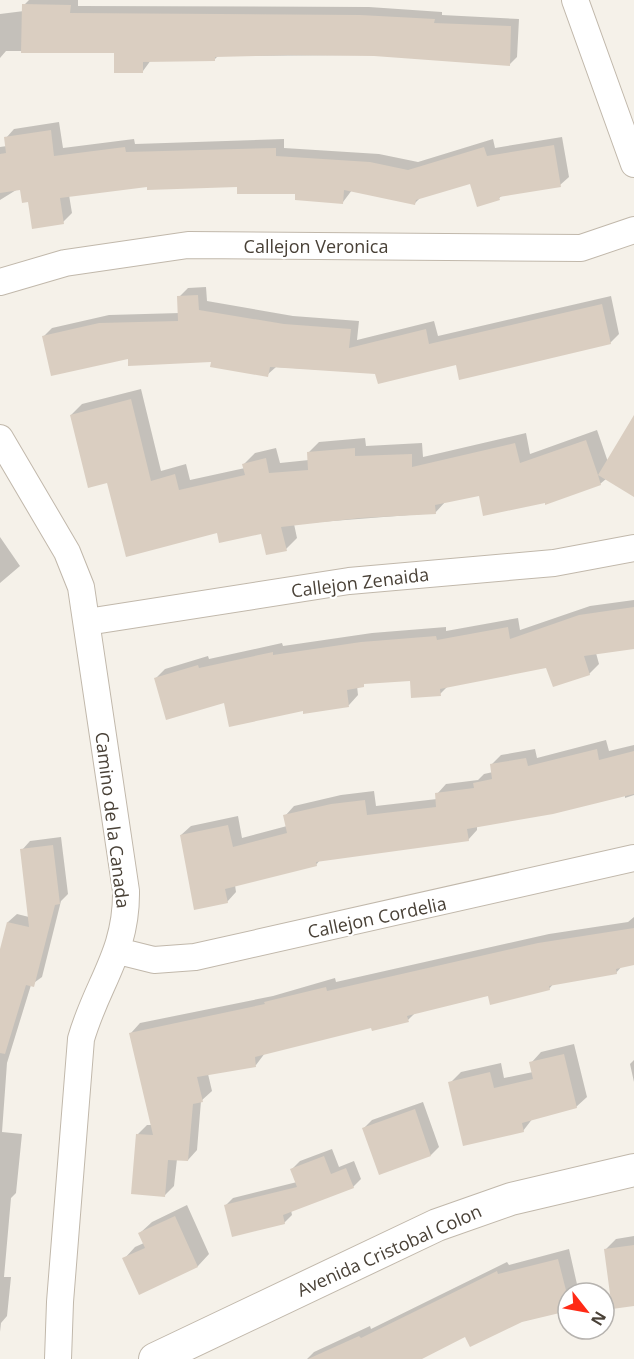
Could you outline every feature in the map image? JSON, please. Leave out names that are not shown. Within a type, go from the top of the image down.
[{"type":"street","points":[[575,0],[634,164]]},
{"type":"street","name":"Callejon Veronica","points":[[0,282],[64,263],[188,245],[581,248],[634,230]]},
{"type":"street","name":"Camino de la Canada","points":[[0,438],[68,552],[81,587],[126,891],[126,910],[118,951],[88,1016],[81,1039],[60,1302],[58,1359]]},
{"type":"street","name":"Callejon Zenaida","points":[[87,622],[349,581],[534,565],[634,548]]},
{"type":"street","name":"Callejon Cordelia","points":[[118,951],[154,960],[195,957],[634,858]]},
{"type":"street","name":"Avenida Cristobal Colon","points":[[155,1359],[437,1225],[511,1199],[634,1170]]},
{"type":"building","points":[[22,4],[71,5],[70,13],[360,15],[435,19],[434,23],[511,26],[510,66],[374,56],[288,55],[215,57],[215,61],[143,62],[143,73],[114,73],[114,53],[21,53]]},
{"type":"building","points":[[51,130],[54,156],[125,147],[126,152],[276,148],[276,156],[370,162],[408,170],[484,147],[487,156],[554,145],[561,187],[499,197],[500,200],[477,207],[470,184],[416,200],[415,205],[344,190],[343,204],[295,200],[295,194],[237,194],[237,187],[147,190],[147,187],[60,198],[64,224],[32,229],[28,202],[22,203],[20,190],[0,193],[0,154],[6,153],[4,137]]},
{"type":"building","points":[[198,295],[199,310],[284,324],[351,329],[349,348],[426,329],[429,344],[602,304],[611,344],[459,380],[456,365],[378,384],[375,374],[270,367],[268,377],[210,367],[211,362],[128,366],[128,359],[51,376],[42,336],[99,323],[178,321],[177,296]]},
{"type":"building","points":[[131,399],[151,481],[175,474],[179,490],[245,475],[242,464],[266,458],[269,473],[308,470],[307,452],[355,448],[355,456],[412,454],[412,467],[515,443],[520,463],[586,440],[601,485],[545,505],[545,503],[483,516],[479,496],[435,505],[436,514],[360,518],[281,527],[287,551],[266,555],[261,534],[219,543],[217,533],[126,557],[107,483],[88,488],[70,415]]},
{"type":"building","points":[[634,415],[634,497],[598,475]]},
{"type":"building","points":[[634,607],[634,649],[584,656],[590,675],[553,687],[546,668],[440,689],[441,696],[411,698],[410,681],[364,684],[364,687],[347,690],[349,707],[303,714],[303,711],[229,727],[224,703],[166,720],[154,678],[198,665],[199,668],[273,652],[273,655],[361,642],[436,636],[437,640],[508,627],[510,639],[579,615]]},
{"type":"building","points":[[597,749],[599,760],[634,751],[634,794],[553,814],[467,829],[469,841],[316,862],[317,866],[225,889],[228,903],[194,910],[180,835],[228,825],[233,847],[287,833],[283,815],[331,804],[365,800],[367,815],[436,807],[435,793],[474,788],[473,783],[492,779],[490,764],[526,758],[528,766]]},
{"type":"building","points":[[53,845],[60,904],[55,905],[34,987],[26,985],[5,1054],[0,1053],[0,949],[7,922],[29,927],[20,849]]},
{"type":"building","points":[[634,928],[634,965],[616,969],[617,974],[549,986],[550,990],[490,1005],[488,996],[407,1016],[409,1022],[372,1031],[371,1028],[255,1057],[256,1067],[197,1077],[203,1102],[193,1104],[188,1161],[168,1160],[165,1197],[131,1194],[136,1134],[153,1135],[129,1033],[265,1004],[264,1002],[326,987],[327,991],[538,943]]},
{"type":"building","points":[[564,1054],[577,1108],[522,1123],[524,1132],[463,1146],[448,1082],[490,1072],[494,1088],[533,1079],[529,1062]]},
{"type":"building","points":[[415,1109],[431,1156],[379,1175],[362,1128]]},
{"type":"building","points":[[324,1156],[331,1174],[346,1168],[354,1188],[283,1215],[285,1224],[232,1237],[224,1205],[297,1187],[290,1169]]},
{"type":"building","points":[[175,1216],[198,1267],[139,1295],[122,1258],[145,1248],[138,1233]]},
{"type":"building","points":[[634,1245],[634,1306],[616,1308],[616,1281],[608,1281],[604,1249]]},
{"type":"building","points":[[558,1259],[564,1281],[556,1281],[556,1314],[522,1322],[470,1347],[465,1337],[422,1359],[308,1359],[359,1336],[361,1338],[497,1271],[498,1274]]}]
